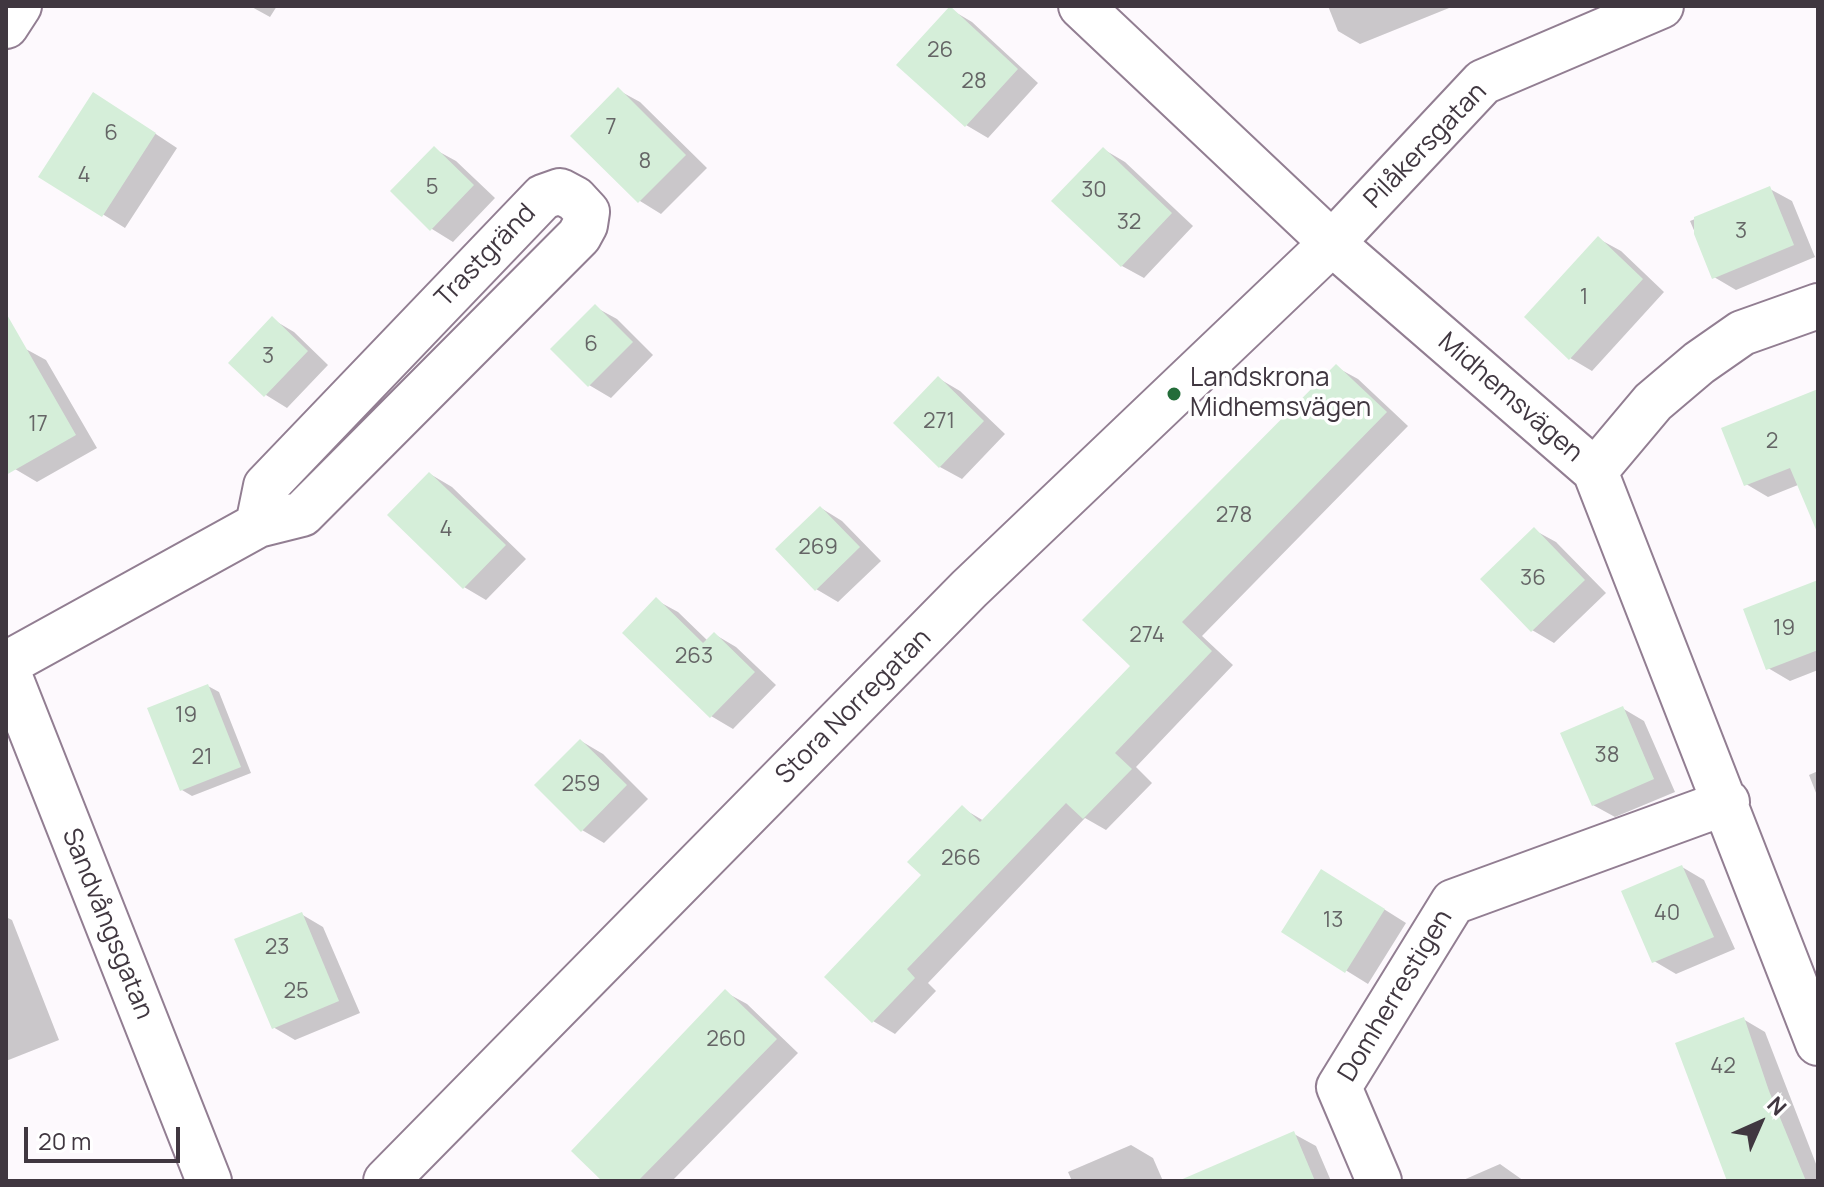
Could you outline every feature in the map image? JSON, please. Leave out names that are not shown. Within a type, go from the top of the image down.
[{"type":"street","points":[[6,26],[19,6]]},
{"type":"street","name":"Pilåkersgatan","points":[[1332,243],[1483,82],[1661,6]]},
{"type":"street","name":"Midhemsvägen","points":[[1102,13],[1332,243],[1595,471],[1727,802],[1818,1043]]},
{"type":"street","name":"Trastgränd","points":[[560,191],[575,199],[587,212],[579,236],[302,514],[258,525],[266,486],[543,197],[560,191]]},
{"type":"street","name":"Stora Norregatan","points":[[386,1181],[969,589],[1332,243]]},
{"type":"street","points":[[1595,471],[1653,402],[1699,363],[1742,333],[1818,306]]},
{"type":"street","points":[[6,665],[258,525]]},
{"type":"street","name":"Sandvångsgatan","points":[[6,665],[209,1181]]},
{"type":"street","name":"Domherrestigen","points":[[1379,1181],[1339,1087],[1453,902],[1727,802]]},
{"type":"building","points":[[950,6],[1018,69],[965,127],[896,65]]},
{"type":"building","points":[[618,87],[686,155],[638,203],[570,136]]},
{"type":"building","points":[[93,92],[156,133],[102,217],[38,177]]},
{"type":"building","points":[[434,146],[474,185],[430,231],[390,191]]},
{"type":"building","points":[[1103,147],[1172,213],[1121,267],[1051,201]]},
{"type":"building","points":[[1770,186],[1794,245],[1712,279],[1694,234],[1694,217]]},
{"type":"building","points":[[1598,236],[1643,279],[1569,360],[1524,317]]},
{"type":"building","points":[[595,304],[633,342],[588,387],[550,349]]},
{"type":"building","points":[[6,313],[76,435],[6,475]]},
{"type":"building","points":[[272,316],[308,351],[264,397],[228,363]]},
{"type":"building","points":[[1336,364],[1387,412],[1182,622],[1212,651],[1115,753],[1132,769],[1083,819],[1066,803],[907,969],[915,978],[872,1023],[824,977],[921,875],[907,862],[962,805],[980,822],[1130,666],[1082,620]]},
{"type":"building","points":[[938,376],[984,421],[939,468],[893,423]]},
{"type":"building","points":[[1818,389],[1817,532],[1790,468],[1744,486],[1721,428]]},
{"type":"building","points":[[429,472],[506,545],[463,589],[387,515]]},
{"type":"building","points":[[820,506],[860,547],[815,591],[775,549]]},
{"type":"building","points":[[1534,527],[1585,580],[1531,632],[1480,579]]},
{"type":"building","points":[[1818,580],[1818,650],[1766,670],[1743,609]]},
{"type":"building","points":[[656,597],[703,643],[714,632],[755,672],[710,718],[622,633]]},
{"type":"building","points":[[208,684],[241,767],[180,791],[147,708]]},
{"type":"building","points":[[1623,706],[1654,779],[1592,806],[1560,733]]},
{"type":"building","points":[[580,739],[627,785],[581,832],[534,785]]},
{"type":"building","points":[[1682,865],[1714,937],[1652,963],[1621,891]]},
{"type":"building","points":[[1321,869],[1385,909],[1345,973],[1281,932]]},
{"type":"building","points":[[302,912],[339,1001],[272,1029],[234,939]]},
{"type":"building","points":[[725,989],[777,1039],[638,1181],[602,1181],[571,1151]]},
{"type":"building","points":[[1744,1017],[1769,1091],[1806,1181],[1727,1181],[1675,1043]]},
{"type":"building","points":[[1294,1131],[1315,1181],[1178,1181]]},
{"type":"place","name":"Landskrona Midhemsvägen","points":[[1174,394]]}]
